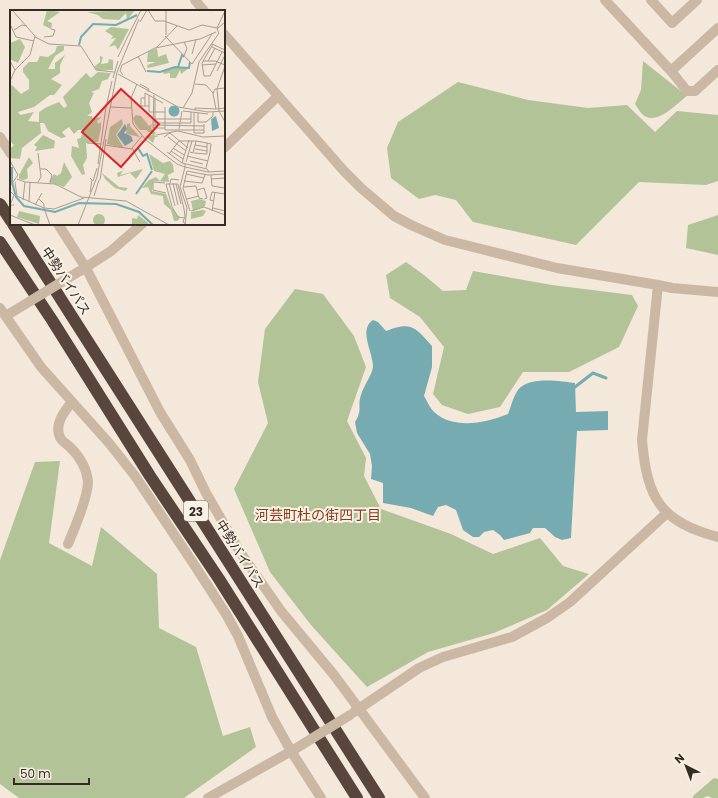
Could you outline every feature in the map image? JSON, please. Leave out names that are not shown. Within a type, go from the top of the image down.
[{"type":"highway","points":[[0,204],[10,219]]},
{"type":"highway","name":"中勢バイパス","points":[[14,225],[379,798]]},
{"type":"highway","name":"23","points":[[0,242],[52,320],[150,476],[219,579],[357,798]]},
{"type":"street","points":[[195,0],[203,10]]},
{"type":"street","points":[[605,0],[671,71],[687,91],[695,91],[718,70]]},
{"type":"street","points":[[651,0],[672,23],[697,0]]},
{"type":"street","points":[[671,71],[718,28]]},
{"type":"street","points":[[225,35],[361,188],[394,216],[411,225],[444,240],[557,268],[672,288],[718,292]]},
{"type":"street","points":[[225,147],[278,96]]},
{"type":"street","points":[[0,137],[10,152]]},
{"type":"street","points":[[59,225],[154,400],[190,460],[206,493],[240,552],[281,611],[334,674],[425,798]]},
{"type":"street","points":[[7,316],[111,251],[141,225]]},
{"type":"street","points":[[658,285],[642,440],[643,457],[648,479],[656,501],[667,513],[681,523],[702,533],[718,537]]},
{"type":"street","points":[[0,308],[7,316],[40,367],[71,403],[109,443],[135,476],[226,614],[238,636],[272,717],[321,798]]},
{"type":"street","points":[[68,544],[84,502],[88,483],[83,464],[71,448],[60,438],[58,424],[71,403]]},
{"type":"street","points":[[208,798],[293,750],[350,715],[419,668],[443,657],[512,636],[548,618],[570,602],[667,513]]},
{"type":"green space","points":[[643,61],[687,96],[666,113],[654,118],[648,118],[643,115],[635,104],[641,90]]},
{"type":"green space","points":[[458,82],[528,100],[588,108],[627,105],[655,132],[677,111],[718,115],[718,181],[706,185],[639,182],[576,245],[473,222],[456,200],[435,195],[419,199],[391,178],[387,148],[398,122]]},
{"type":"green space","points":[[718,215],[718,255],[686,248],[688,225]]},
{"type":"green space","points":[[406,262],[443,291],[466,290],[473,271],[552,285],[632,295],[638,306],[619,347],[569,372],[523,372],[500,407],[468,414],[442,405],[433,394],[444,347],[420,317],[390,298],[386,275]]},
{"type":"green space","points":[[295,289],[323,294],[354,336],[366,367],[347,421],[366,458],[364,476],[381,509],[451,534],[493,554],[540,538],[563,566],[589,574],[547,610],[494,633],[428,652],[367,687],[311,625],[270,572],[234,489],[268,423],[258,382],[265,329]]},
{"type":"green space","points":[[60,461],[49,543],[92,566],[101,527],[157,574],[159,628],[196,647],[223,736],[250,727],[256,747],[184,798],[19,798],[0,784],[0,560],[35,462]]},
{"type":"green space","points":[[714,778],[718,779],[718,798],[708,796],[703,798],[693,798],[693,796]]},
{"type":"water","points":[[373,320],[378,322],[386,331],[401,326],[407,326],[417,330],[432,346],[432,367],[424,396],[434,412],[442,418],[460,423],[470,423],[490,420],[508,414],[518,390],[529,383],[545,380],[575,383],[576,412],[608,411],[608,430],[577,431],[571,538],[562,540],[555,537],[545,528],[533,528],[530,533],[504,540],[493,530],[484,532],[479,537],[473,537],[463,530],[456,510],[446,505],[438,507],[433,516],[411,508],[383,503],[383,483],[371,479],[372,466],[370,454],[357,433],[355,422],[359,414],[361,395],[373,367],[366,335],[369,324]]},
{"type":"waterway","points":[[575,387],[593,373],[606,378]]},
{"type":"district","name":"河芸町杜の街四丁目","points":[[318,515]]}]
